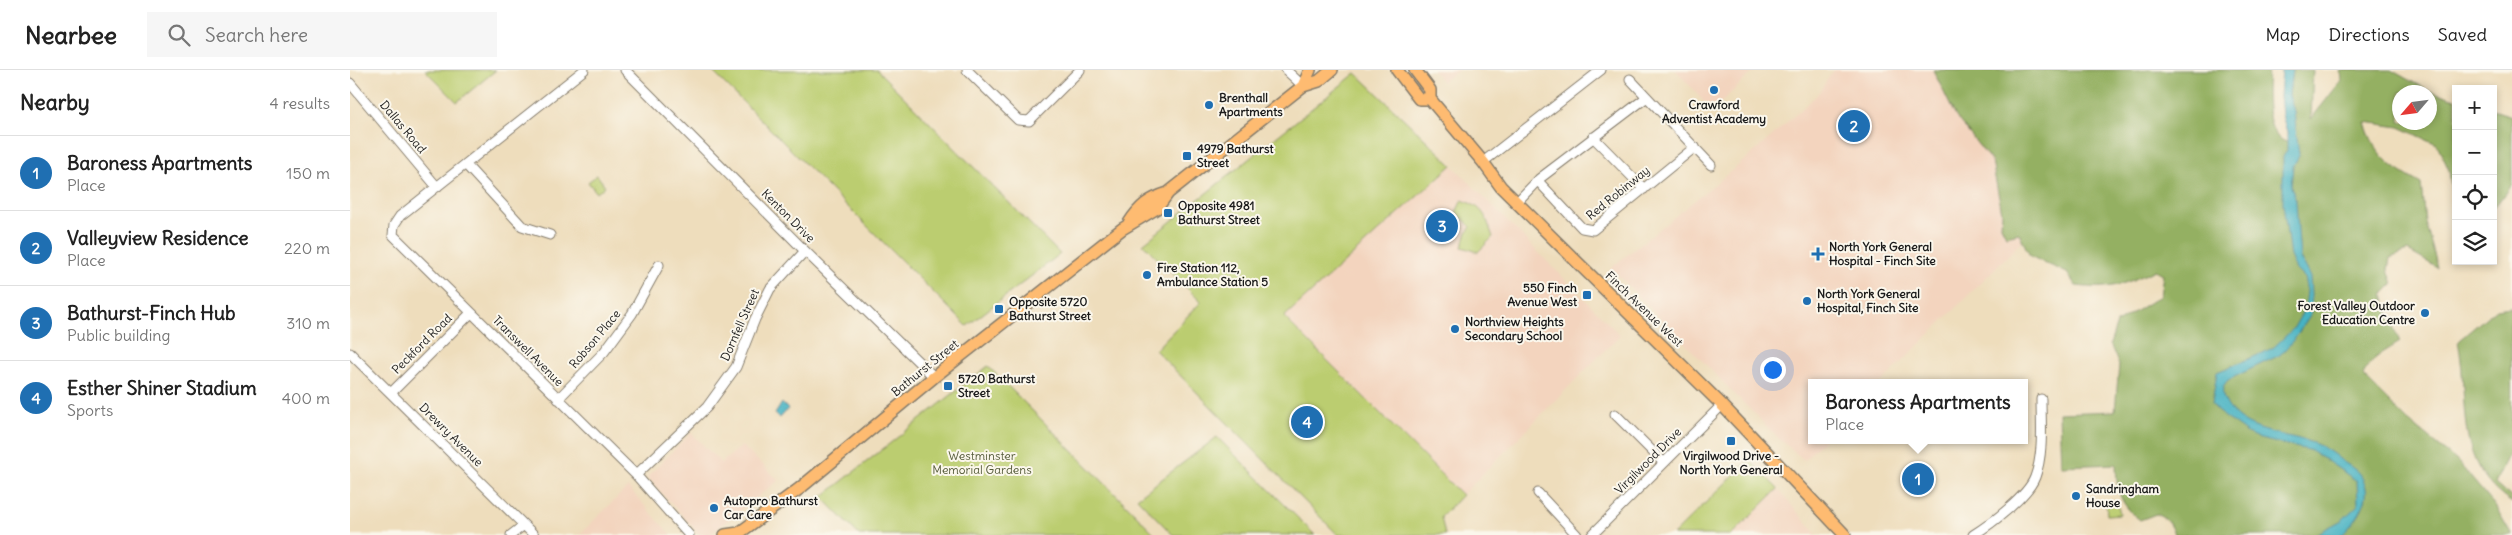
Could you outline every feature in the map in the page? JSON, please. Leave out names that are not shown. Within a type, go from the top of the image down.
[{"type":"main road","name":"Bathurst Street","points":[[1303,86],[1310,70]]},
{"type":"main road","name":"Bathurst Street","points":[[725,535],[738,534],[813,478],[934,377],[1129,223],[1150,214],[1168,193],[1303,86],[1319,81],[1332,70]]},
{"type":"main road","name":"Finch Avenue West","points":[[1397,70],[1419,99],[1430,99]]},
{"type":"main road","name":"Finch Avenue West","points":[[1415,70],[1430,90],[1430,99],[1516,203],[1722,405],[1845,535]]},
{"type":"street","points":[[437,187],[584,70]]},
{"type":"street","name":"Kenton Drive","points":[[625,70],[805,251],[934,377]]},
{"type":"street","points":[[966,70],[1018,120],[1029,121],[1080,70]]},
{"type":"street","points":[[1286,70],[1303,86]]},
{"type":"street","points":[[1484,162],[1601,70]]},
{"type":"street","points":[[1630,79],[1710,165]]},
{"type":"street","name":"Dallas Road","points":[[350,83],[437,187]]},
{"type":"street","points":[[1516,203],[1538,181],[1647,97]]},
{"type":"street","points":[[1593,137],[1644,189]]},
{"type":"street","name":"Red Robinway","points":[[1538,181],[1582,228],[1588,230],[1596,228],[1695,147]]},
{"type":"street","points":[[466,165],[522,226],[550,235]]},
{"type":"street","name":"Transwell Avenue","points":[[437,187],[400,216],[394,225],[393,235],[636,475],[689,535]]},
{"type":"street","name":"Dornfell Street","points":[[636,475],[707,407],[736,367],[755,319],[770,289],[805,251]]},
{"type":"street","name":"Robson Place","points":[[558,399],[604,352],[632,314],[659,265]]},
{"type":"street","name":"Peckford Road","points":[[391,393],[471,313]]},
{"type":"street","name":"Drewry Avenue","points":[[350,353],[534,535]]},
{"type":"street","points":[[1973,535],[1994,522],[2030,487],[2035,478],[2041,450],[2041,399]]},
{"type":"street","name":"Virgilwood Drive","points":[[1592,535],[1722,405]]},
{"type":"street","points":[[1615,414],[1664,463]]},
{"type":"street","points":[[1538,493],[1578,535]]},
{"type":"street","points":[[511,535],[524,525]]},
{"type":"shaded area","points":[[1433,70],[1459,70],[1442,82]]},
{"type":"shaded area","name":"Crawford Adventist Academy","points":[[1676,70],[1755,70],[1712,111]]},
{"type":"shaded area","name":"North York General Hospital - Finch Site","points":[[1834,70],[1933,70],[1956,117],[1992,162],[2002,213],[2001,226],[2005,235],[2019,233],[2023,240],[1885,379],[1808,379],[1808,444],[1820,444],[1804,460],[1774,434],[1611,268],[1751,155],[1817,95]]},
{"type":"shaded area","name":"Northview Heights Secondary School","points":[[1452,165],[1620,335],[1462,495],[1284,317]]},
{"type":"shaded area","points":[[691,433],[721,463],[742,446],[779,480],[709,535],[700,535],[647,477]]},
{"type":"shaded area","points":[[628,487],[671,535],[579,535]]},
{"type":"shaded area","points":[[1778,489],[1817,535],[1732,535]]},
{"type":"green space","points":[[425,70],[496,70],[457,102]]},
{"type":"green space","points":[[711,70],[877,70],[1060,254],[967,326]]},
{"type":"green space","points":[[1933,70],[2268,70],[2267,85],[2270,122],[2278,137],[2294,146],[2294,111],[2289,95],[2292,70],[2313,70],[2311,119],[2341,81],[2340,70],[2391,70],[2418,85],[2392,85],[2392,126],[2365,122],[2374,144],[2385,160],[2421,184],[2425,222],[2438,268],[2408,251],[2390,258],[2388,269],[2393,284],[2383,294],[2390,320],[2400,342],[2373,360],[2363,376],[2408,421],[2457,461],[2495,506],[2512,535],[2175,535],[2167,520],[2156,514],[2140,520],[2127,507],[2118,489],[2116,464],[2061,466],[2059,413],[2115,411],[2119,365],[2110,344],[2117,323],[2160,296],[2163,274],[2155,270],[2125,283],[2108,287],[2076,286],[2067,273],[2030,256],[2019,233],[2006,236],[2001,226],[2002,213],[1992,162],[1956,117]]},
{"type":"green space","points":[[1356,73],[1452,165],[1284,317],[1462,495],[1441,517],[1445,535],[1338,535],[1155,350],[1201,302],[1143,244]]},
{"type":"green space","points":[[2437,93],[2452,98],[2452,197],[2449,170],[2437,144],[2406,130],[2437,130]]},
{"type":"green space","points":[[2497,111],[2512,116],[2512,184],[2497,204]]},
{"type":"green space","points":[[597,175],[605,186],[597,193],[588,182]]},
{"type":"green space","points":[[1462,200],[1480,209],[1493,237],[1478,252],[1462,247],[1467,232],[1471,227],[1456,212]]},
{"type":"green space","points":[[2511,307],[2512,447],[2495,483],[2512,498],[2512,503],[2493,487],[2480,469],[2471,450],[2464,409],[2458,341],[2496,309]]},
{"type":"green space","name":"Westminster Memorial Gardens","points":[[988,366],[1156,535],[859,535],[822,497]]},
{"type":"green space","points":[[1217,437],[1315,535],[1173,535],[1137,498]]},
{"type":"green space","points":[[1749,460],[1778,489],[1732,535],[1673,535]]},
{"type":"green space","points":[[2106,501],[2117,501],[2120,514],[2107,515]]},
{"type":"water","points":[[2282,70],[2292,70],[2289,95],[2294,111],[2299,156],[2293,166],[2291,186],[2296,201],[2300,258],[2310,277],[2312,312],[2296,337],[2280,355],[2228,380],[2223,387],[2223,395],[2232,412],[2241,420],[2264,430],[2317,444],[2358,473],[2365,483],[2366,491],[2363,507],[2353,523],[2342,535],[2314,535],[2342,520],[2358,505],[2357,481],[2312,451],[2260,439],[2247,433],[2217,411],[2212,403],[2217,372],[2274,347],[2293,329],[2305,308],[2307,291],[2304,278],[2296,270],[2290,256],[2283,204],[2283,157],[2287,150],[2287,132],[2282,115],[2280,96]]},
{"type":"water","points":[[782,403],[788,409],[780,418],[775,414]]},
{"type":"place","name":"Crawford Adventist Academy","points":[[1714,90]]},
{"type":"place","name":"Brenthall Apartments","points":[[1209,105]]},
{"type":"place","name":"Valleyview Residence","points":[[1854,126]]},
{"type":"place","name":"4979 Bathurst Street","points":[[1187,156]]},
{"type":"place","name":"Opposite 4981 Bathurst Street","points":[[1168,213]]},
{"type":"place","name":"Bathurst-Finch Hub","points":[[1442,226]]},
{"type":"place","name":"North York General Hospital - Finch Site","points":[[1818,254]]},
{"type":"place","name":"Fire Station 112, Ambulance Station 5","points":[[1147,275]]},
{"type":"place","name":"550 Finch Avenue West","points":[[1587,295]]},
{"type":"place","name":"North York General Hospital, Finch Site","points":[[1807,301]]},
{"type":"place","name":"Opposite 5720 Bathurst Street","points":[[999,309]]},
{"type":"place","name":"Forest Valley Outdoor Education Centre","points":[[2425,313]]},
{"type":"place","name":"Northview Heights Secondary School","points":[[1455,329]]},
{"type":"place","name":"5720 Bathurst Street","points":[[948,386]]},
{"type":"place","name":"Esther Shiner Stadium","points":[[1307,422]]},
{"type":"place","name":"Virgilwood Drive - North York General","points":[[1731,441]]},
{"type":"place","name":"Baroness Apartments","points":[[1918,479]]},
{"type":"place","name":"Sandringham House","points":[[2076,496]]},
{"type":"place","name":"Autopro Bathurst Car Care","points":[[714,508]]}]
